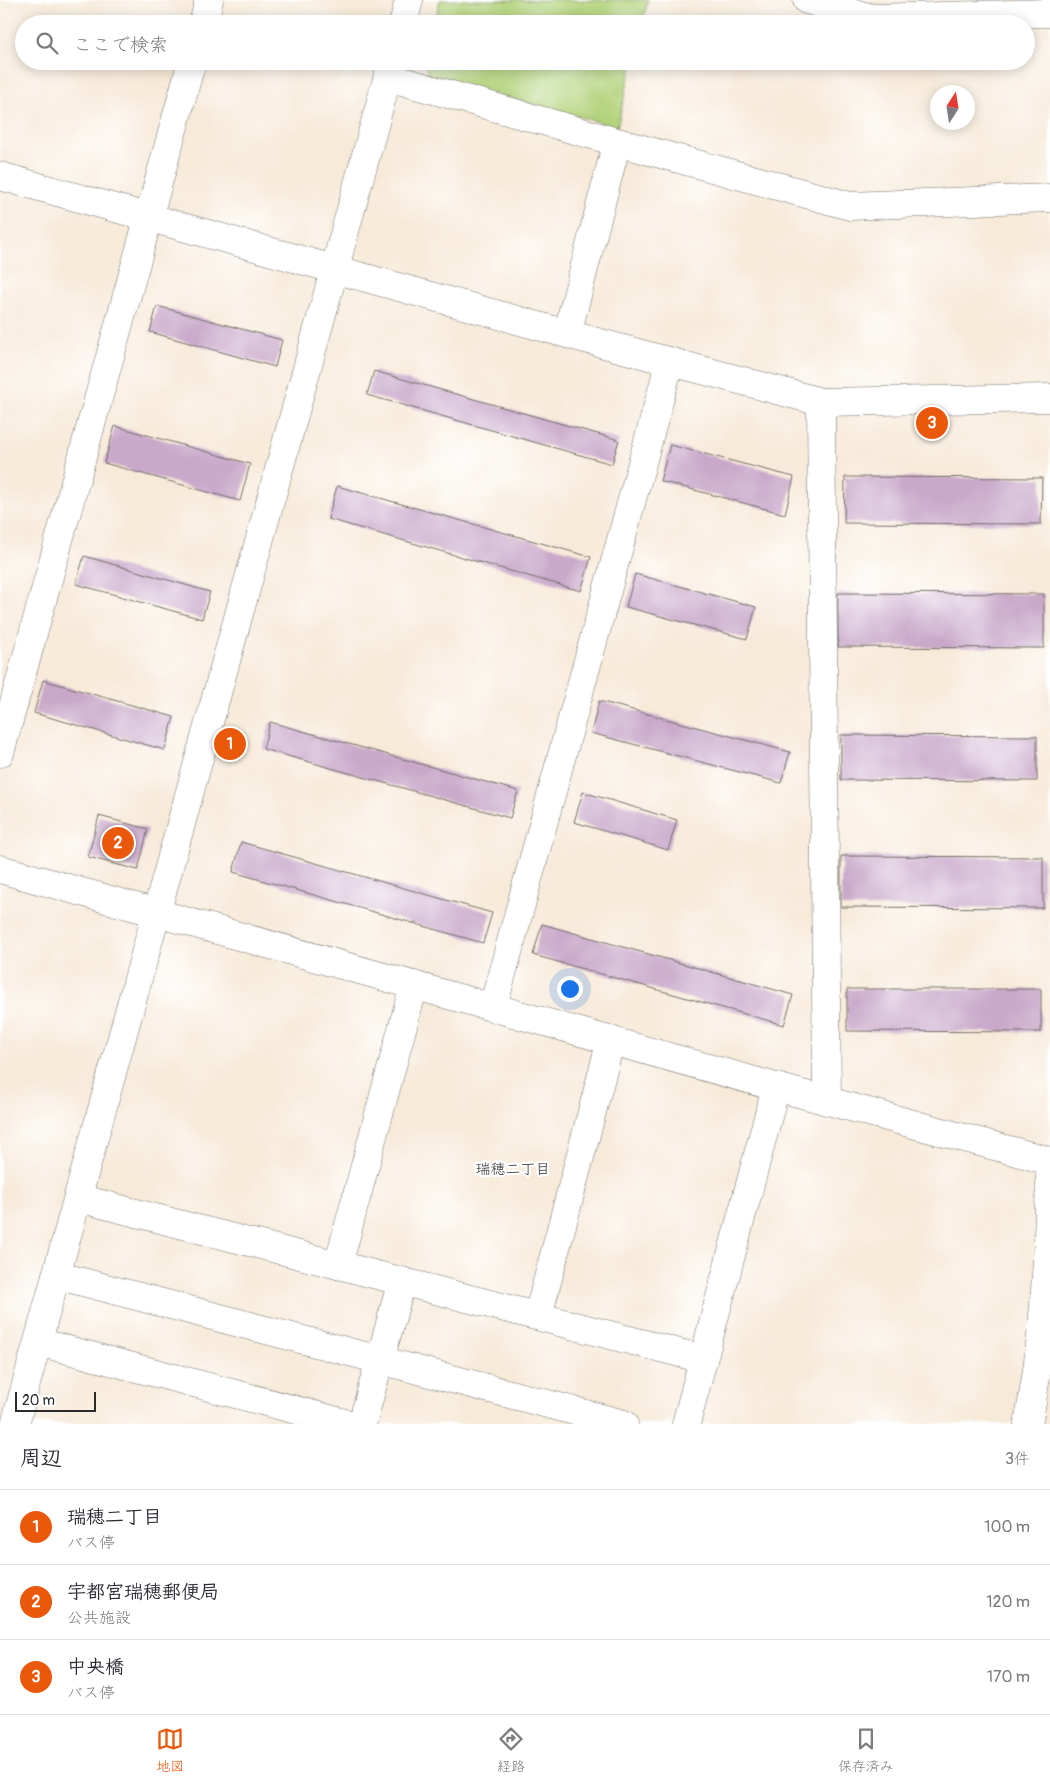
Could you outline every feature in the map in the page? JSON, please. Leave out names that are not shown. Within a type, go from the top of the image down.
[{"type":"street","points":[[205,15],[209,0]]},
{"type":"street","points":[[405,15],[409,0]]},
{"type":"street","points":[[807,0],[861,15]]},
{"type":"street","points":[[979,15],[1050,13]]},
{"type":"street","points":[[0,753],[190,70]]},
{"type":"street","points":[[22,1422],[38,1342],[56,1275],[390,70]]},
{"type":"street","points":[[393,70],[617,142],[850,206],[1050,198]]},
{"type":"street","points":[[567,334],[617,142]]},
{"type":"street","points":[[0,176],[567,334],[821,402],[1050,398]]},
{"type":"street","points":[[492,1007],[670,361]]},
{"type":"street","points":[[821,402],[827,1100]]},
{"type":"street","points":[[0,869],[776,1087],[1050,1161]]},
{"type":"street","points":[[338,1265],[414,985]]},
{"type":"street","points":[[538,1316],[611,1040]]},
{"type":"street","points":[[686,1424],[776,1087]]},
{"type":"street","points":[[1028,1424],[1035,1389],[1048,1246],[1050,1176]]},
{"type":"street","points":[[78,1198],[703,1359]]},
{"type":"street","points":[[56,1275],[624,1424]]},
{"type":"street","points":[[362,1424],[402,1282]]},
{"type":"street","points":[[38,1342],[349,1424]]},
{"type":"green space","points":[[440,0],[648,0],[644,15],[436,15]]},
{"type":"green space","points":[[427,70],[631,70],[617,127],[429,76]]},
{"type":"building","points":[[157,306],[282,340],[275,367],[150,332]]},
{"type":"building","points":[[374,371],[619,440],[612,464],[367,395]]},
{"type":"building","points":[[115,426],[250,464],[240,501],[104,463]]},
{"type":"building","points":[[670,445],[794,477],[785,514],[660,481]]},
{"type":"building","points":[[845,477],[1042,478],[1041,524],[844,523]]},
{"type":"building","points":[[337,486],[591,557],[581,591],[328,519]]},
{"type":"building","points":[[84,556],[210,592],[202,619],[76,584]]},
{"type":"building","points":[[635,574],[756,607],[747,639],[626,607]]},
{"type":"building","points":[[838,593],[1044,594],[1044,648],[838,647]]},
{"type":"building","points":[[43,680],[174,717],[165,750],[34,713]]},
{"type":"building","points":[[599,701],[790,752],[781,783],[591,733]]},
{"type":"building","points":[[270,722],[518,791],[510,818],[263,749]]},
{"type":"building","points":[[841,735],[1037,736],[1037,781],[841,780]]},
{"type":"building","points":[[583,792],[677,820],[668,850],[574,822]]},
{"type":"building","points":[[99,816],[148,829],[138,870],[88,857]]},
{"type":"building","points":[[241,842],[492,913],[483,943],[233,872]]},
{"type":"building","points":[[841,856],[1043,857],[1043,908],[841,907]]},
{"type":"building","points":[[542,924],[793,995],[784,1025],[533,955]]},
{"type":"building","points":[[847,989],[1041,989],[1041,1032],[847,1031]]},
{"type":"place","name":"中央橋","points":[[932,423]]},
{"type":"place","name":"瑞穂二丁目","points":[[230,744]]},
{"type":"place","name":"宇都宮瑞穂郵便局","points":[[118,843]]},
{"type":"district","name":"瑞穂二丁目","points":[[513,1169]]}]
